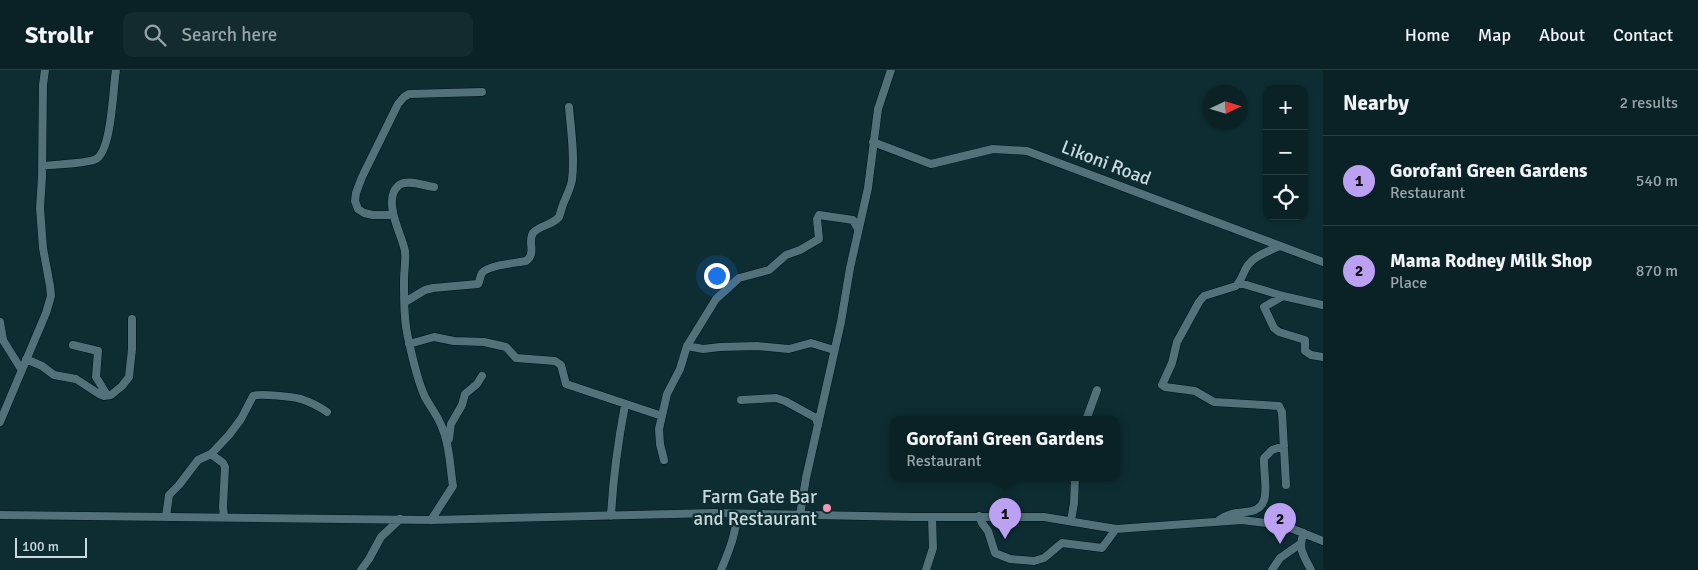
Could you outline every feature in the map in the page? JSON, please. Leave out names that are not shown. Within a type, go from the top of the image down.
[{"type":"street","points":[[0,422],[46,313],[51,296],[40,224],[43,85],[45,70]]},
{"type":"street","points":[[42,166],[95,160],[100,155],[110,126],[116,70]]},
{"type":"street","points":[[800,515],[806,478],[868,188],[878,110],[891,70]]},
{"type":"street","points":[[393,215],[364,213],[358,209],[355,201],[362,177],[398,104],[409,94],[482,92]]},
{"type":"street","points":[[405,302],[425,290],[433,288],[478,284],[482,273],[485,271],[494,267],[526,261],[530,258],[532,254],[532,234],[537,229],[559,217],[572,182],[569,107]]},
{"type":"street","name":"Likoni Road","points":[[873,142],[931,164],[993,148],[1027,151],[1323,262]]},
{"type":"street","points":[[431,520],[453,486],[447,444],[438,415],[425,397],[419,382],[409,344],[405,302],[405,250],[393,215],[393,196],[401,183],[434,187]]},
{"type":"street","points":[[664,460],[659,429],[667,394],[680,369],[686,346],[716,299],[735,280],[746,275],[769,270],[786,256],[818,239],[818,216],[853,220],[858,229]]},
{"type":"street","points":[[1280,246],[1257,257],[1250,263],[1240,283],[1233,288],[1204,296],[1177,342],[1172,363],[1162,385],[1195,391],[1214,402],[1279,406],[1282,412],[1286,486]]},
{"type":"street","points":[[1240,283],[1283,296],[1323,305]]},
{"type":"street","points":[[1283,296],[1264,308],[1270,317],[1273,327],[1279,332],[1305,340],[1306,353],[1323,357]]},
{"type":"street","points":[[26,359],[42,366],[54,375],[76,379],[99,394],[111,395],[129,377],[132,349],[132,319]]},
{"type":"street","points":[[0,322],[3,340],[21,369]]},
{"type":"street","points":[[409,344],[434,338],[484,342],[506,347],[516,358],[555,360],[561,365],[566,384],[662,416]]},
{"type":"street","points":[[686,346],[703,349],[757,346],[788,349],[811,343],[834,350]]},
{"type":"street","points":[[73,345],[98,352],[96,376],[107,396]]},
{"type":"street","points":[[447,444],[451,424],[462,405],[465,394],[477,384],[482,376]]},
{"type":"street","points":[[1087,416],[1097,390]]},
{"type":"street","points":[[166,517],[169,495],[180,485],[198,460],[211,454],[229,435],[256,394],[298,399],[327,412]]},
{"type":"street","points":[[741,400],[776,398],[816,418],[818,425]]},
{"type":"street","points":[[611,516],[613,480],[625,404]]},
{"type":"street","points":[[1218,521],[1228,514],[1253,512],[1262,506],[1265,486],[1264,458],[1272,450],[1284,446]]},
{"type":"street","points":[[211,454],[224,463],[225,467],[224,517]]},
{"type":"street","points":[[1071,521],[1075,481]]},
{"type":"street","points":[[721,570],[736,528],[737,514]]},
{"type":"street","points":[[0,515],[381,520],[737,514],[979,516],[1044,517],[1116,529],[1242,520],[1283,525],[1323,541]]},
{"type":"street","points":[[979,516],[988,531],[995,553],[1017,560],[1040,560],[1062,543],[1102,548],[1116,529]]},
{"type":"street","points":[[926,570],[933,548],[932,517]]},
{"type":"street","points":[[361,570],[380,537],[400,519]]},
{"type":"street","points":[[380,537],[381,520]]},
{"type":"street","points":[[1272,570],[1280,558],[1300,544],[1304,533]]},
{"type":"street","points":[[1300,544],[1311,570]]},
{"type":"place","name":"Farm Gate Bar and Restaurant","points":[[827,508]]},
{"type":"place","name":"Gorofani Green Gardens","points":[[1005,539]]},
{"type":"place","name":"Mama Rodney Milk Shop","points":[[1280,544]]}]
